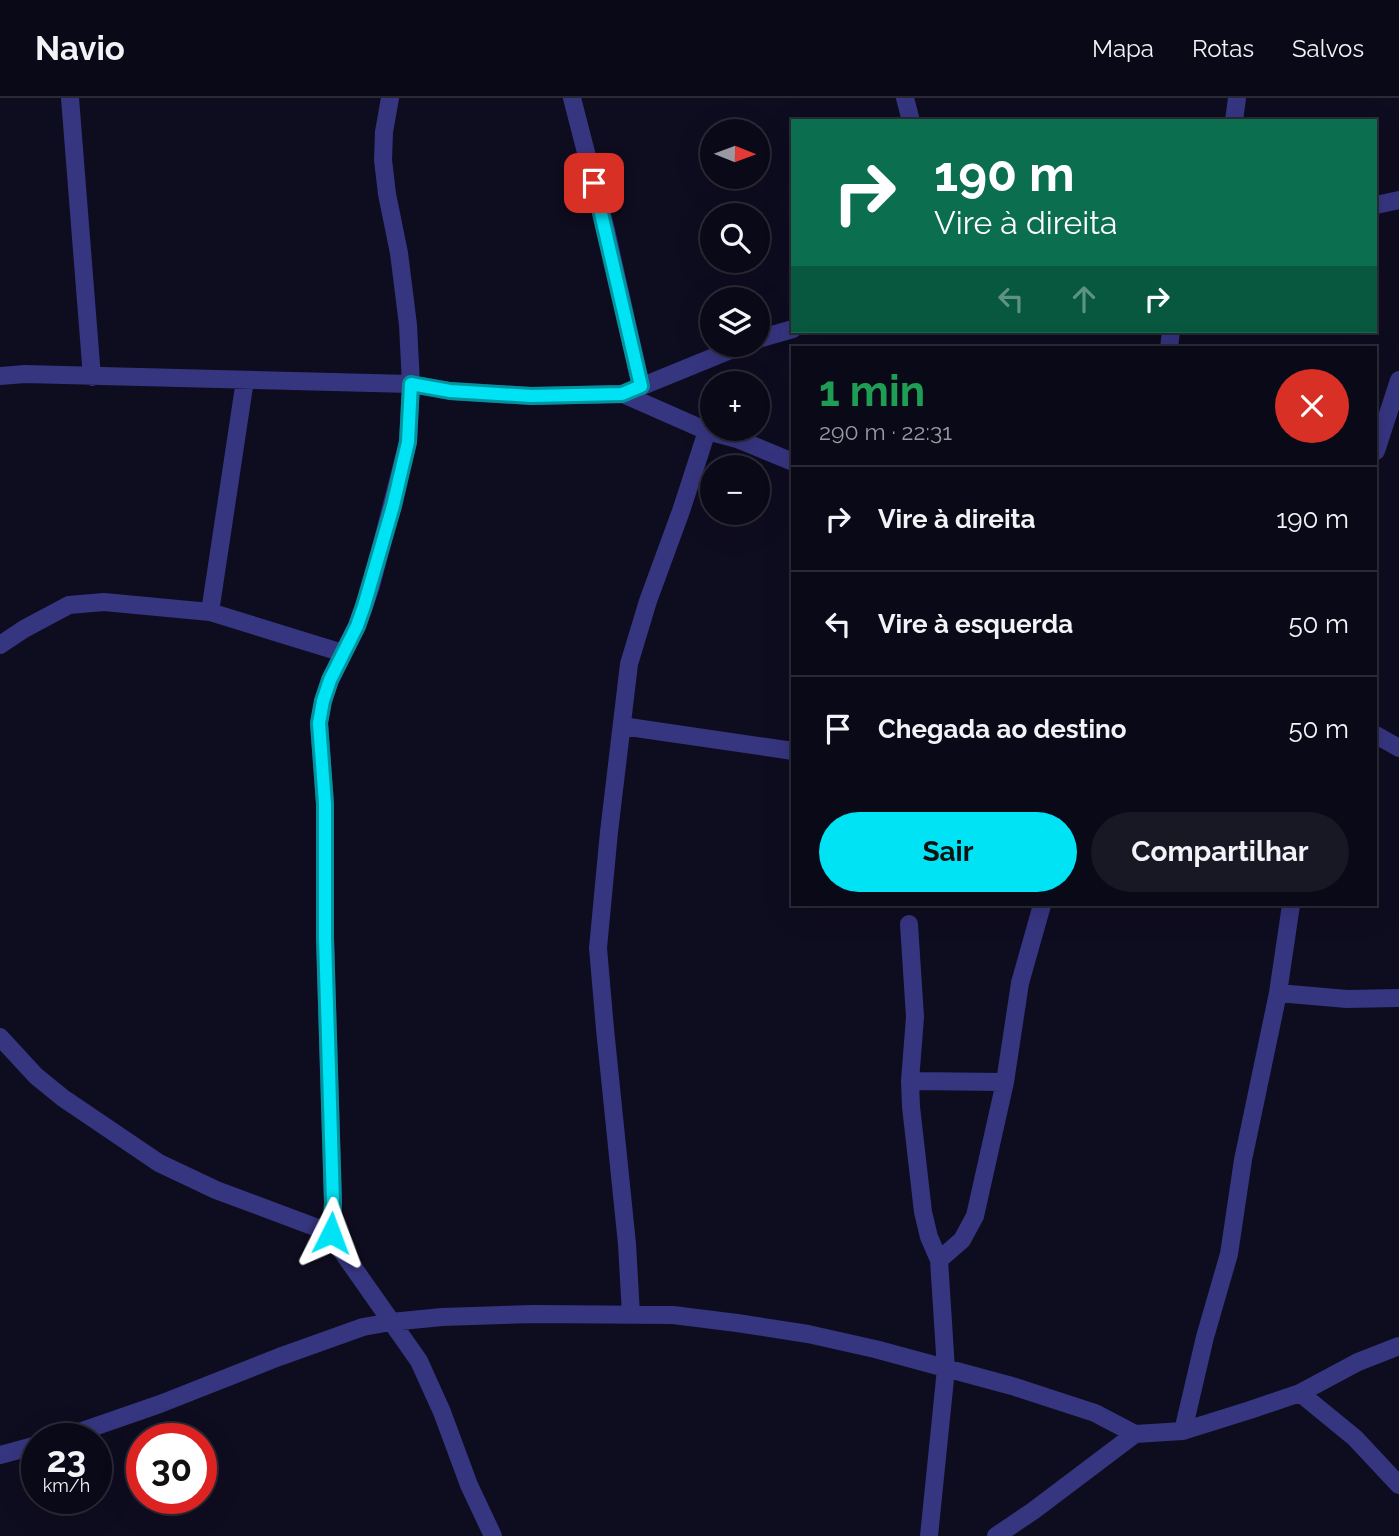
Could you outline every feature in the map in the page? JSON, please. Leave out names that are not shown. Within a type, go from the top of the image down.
[{"type":"street","points":[[70,98],[92,377]]},
{"type":"street","points":[[390,98],[384,132],[383,160],[408,325],[411,384],[408,442],[364,606],[330,680],[319,723],[325,804],[325,938],[333,1203],[331,1233],[419,1361],[493,1536]]},
{"type":"street","points":[[572,98],[606,230],[641,386]]},
{"type":"street","points":[[905,98],[910,119]]},
{"type":"street","points":[[1234,119],[1237,98]]},
{"type":"street","points":[[1377,205],[1399,200]]},
{"type":"street","points":[[770,336],[791,330]]},
{"type":"street","points":[[0,376],[25,374],[411,384],[450,391],[531,396],[622,394],[713,357]]},
{"type":"street","points":[[210,612],[245,380]]},
{"type":"street","points":[[1377,448],[1399,380]]},
{"type":"street","points":[[622,394],[700,428]]},
{"type":"street","points":[[631,1314],[627,1244],[598,948],[629,664],[704,441]]},
{"type":"street","points":[[742,441],[791,461]]},
{"type":"street","points":[[0,645],[69,605],[104,603],[210,612],[343,653]]},
{"type":"street","points":[[622,726],[791,751]]},
{"type":"street","points":[[1377,736],[1399,748]]},
{"type":"street","points":[[939,1260],[962,1240],[975,1216],[1005,1082],[1020,984],[1042,906]]},
{"type":"street","points":[[1183,1431],[1229,1254],[1243,1160],[1278,993],[1291,906]]},
{"type":"street","points":[[909,925],[915,1017],[909,1081],[923,1212],[929,1237],[939,1260],[946,1369],[929,1536]]},
{"type":"street","points":[[1278,993],[1348,999],[1399,998]]},
{"type":"street","points":[[0,1037],[36,1076],[63,1098],[159,1163],[216,1190],[331,1233]]},
{"type":"street","points":[[909,1081],[1005,1082]]},
{"type":"street","points":[[105,1423],[363,1327],[442,1317],[673,1315],[808,1334],[1012,1386],[1095,1413],[1135,1434],[1183,1431],[1250,1410],[1300,1393],[1358,1362],[1399,1346]]},
{"type":"street","points":[[1300,1393],[1355,1438],[1399,1485]]},
{"type":"street","points":[[996,1536],[1135,1434]]},
{"type":"street","points":[[0,1455],[21,1449]]},
{"type":"route","points":[[331,1233],[333,1203],[325,938],[325,804],[319,723],[323,701],[330,680],[357,626],[371,586],[408,442],[411,384],[450,391],[531,396],[622,394],[641,386],[594,183]]}]
